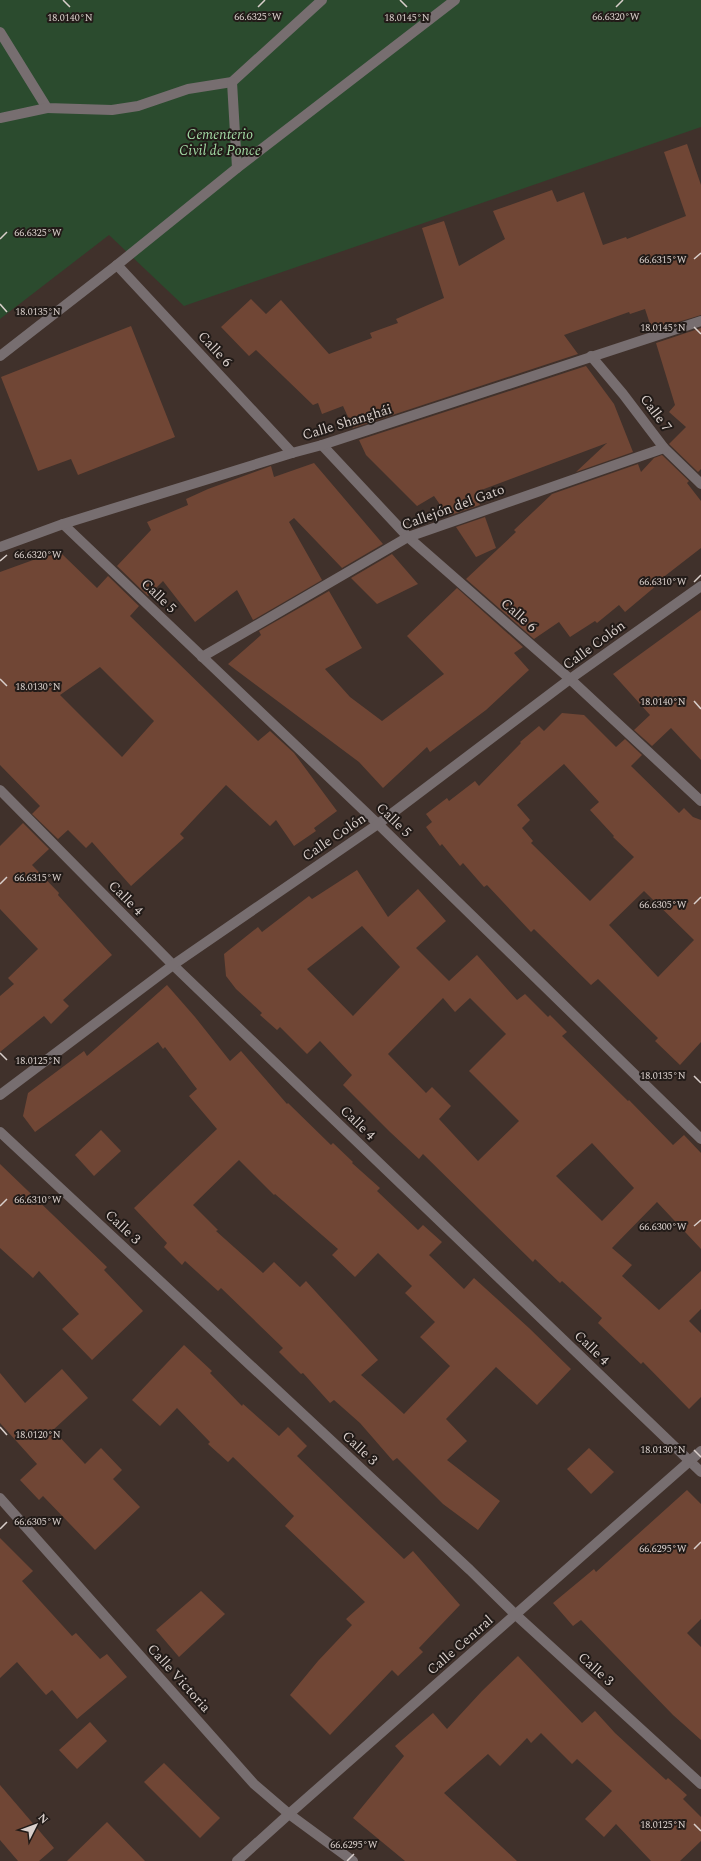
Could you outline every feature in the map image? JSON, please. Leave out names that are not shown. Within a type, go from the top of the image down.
[{"type":"street","points":[[0,118],[47,108],[112,110],[138,106],[188,89],[232,82],[322,0]]},
{"type":"street","points":[[0,356],[117,265],[237,168],[455,0]]},
{"type":"street","points":[[0,32],[47,108]]},
{"type":"street","points":[[232,82],[237,168]]},
{"type":"street","name":"Calle 6","points":[[117,265],[292,453]]},
{"type":"street","name":"Calle Shanghái","points":[[0,547],[63,524],[322,445],[701,321]]},
{"type":"street","name":"Calle 7","points":[[591,356],[623,394],[664,448],[701,484]]},
{"type":"street","name":"Calle 6","points":[[322,445],[408,537],[570,679],[701,801]]},
{"type":"street","name":"Callejón del Gato","points":[[202,657],[408,537],[664,448]]},
{"type":"street","name":"Calle 5","points":[[63,524],[378,824],[701,1139]]},
{"type":"street","name":"Calle Colón","points":[[0,1095],[173,965],[378,824],[570,679],[701,586]]},
{"type":"street","name":"Calle 4","points":[[0,790],[173,965],[701,1472]]},
{"type":"street","name":"Calle 3","points":[[0,1132],[470,1570],[516,1615],[701,1784]]},
{"type":"street","name":"Calle Central","points":[[237,1861],[701,1451]]},
{"type":"street","name":"Calle Victoria","points":[[0,1498],[254,1784],[289,1814],[353,1861]]},
{"type":"green space","name":"Cementerio Civil de Ponce","points":[[0,0],[701,0],[701,127],[184,306],[109,235],[0,319]]},
{"type":"building","points":[[687,144],[701,185],[701,315],[652,330],[645,309],[630,314],[629,312],[564,335],[578,354],[353,428],[343,406],[322,414],[318,403],[313,405],[256,350],[249,356],[221,327],[251,299],[266,314],[281,300],[329,354],[372,338],[370,333],[398,323],[396,319],[444,298],[422,228],[444,221],[459,266],[505,239],[493,211],[552,190],[557,202],[584,192],[603,245],[626,237],[627,239],[686,216],[664,152]]},
{"type":"building","points":[[131,326],[175,437],[78,475],[71,459],[38,471],[1,377]]},
{"type":"building","points":[[701,328],[701,469],[698,472],[669,444],[686,427],[669,412],[675,405],[656,343]]},
{"type":"building","points":[[586,366],[614,404],[633,452],[576,472],[607,443],[476,492],[480,505],[448,516],[434,496],[417,506],[366,455],[359,440]]},
{"type":"building","points":[[662,455],[689,481],[687,483],[701,501],[701,548],[661,579],[663,580],[625,612],[619,605],[597,623],[595,621],[570,637],[559,622],[534,639],[466,579],[516,532],[514,530],[552,494],[638,464],[641,472],[654,458]]},
{"type":"building","points":[[314,463],[383,544],[342,568],[294,518],[289,522],[322,580],[253,620],[237,590],[195,622],[163,581],[148,596],[117,566],[151,530],[147,522],[188,505],[186,499],[208,489],[271,466],[274,477]]},
{"type":"building","points":[[485,517],[496,548],[476,557],[456,527]]},
{"type":"building","points":[[62,554],[97,588],[108,576],[139,606],[130,616],[258,741],[270,731],[294,753],[337,811],[314,828],[316,831],[294,846],[276,820],[270,826],[226,785],[180,834],[184,838],[131,886],[92,842],[86,848],[68,830],[58,839],[32,814],[40,806],[0,765],[0,572],[47,555]],"holes":[[[100,667],[154,721],[122,757],[60,695]]]},
{"type":"building","points":[[392,554],[418,584],[377,604],[351,578]]},
{"type":"building","points":[[457,588],[523,647],[514,653],[529,670],[486,710],[430,752],[427,747],[383,788],[359,762],[228,664],[261,635],[259,631],[329,591],[362,648],[325,669],[350,697],[382,721],[444,674],[407,636]]},
{"type":"building","points":[[701,610],[701,760],[671,728],[652,746],[634,730],[650,715],[613,674]]},
{"type":"building","points":[[562,713],[584,715],[616,747],[625,739],[642,755],[631,766],[679,813],[684,808],[693,817],[701,820],[701,1042],[680,1065],[655,1041],[658,1038],[598,979],[591,985],[534,929],[531,932],[487,885],[484,887],[463,863],[460,866],[442,844],[440,846],[426,827],[432,822],[426,814],[447,798],[449,801],[475,781],[479,786],[521,743],[520,742],[539,726],[544,731]],"holes":[[[564,764],[599,802],[590,810],[614,836],[613,837],[634,857],[590,901],[531,843],[533,841],[522,828],[530,820],[517,805]],[[644,891],[694,940],[658,977],[609,925]]]},
{"type":"building","points":[[23,823],[49,849],[32,865],[59,893],[58,895],[112,955],[63,1000],[69,1006],[51,1024],[44,1016],[0,1052],[0,996],[14,984],[8,978],[38,949],[0,909],[0,846]]},
{"type":"building","points":[[357,870],[388,917],[418,889],[446,921],[416,948],[449,981],[477,955],[517,1000],[525,994],[548,1017],[550,1015],[567,1032],[562,1036],[628,1101],[629,1100],[673,1145],[684,1135],[701,1153],[701,1249],[657,1202],[612,1248],[632,1265],[622,1276],[659,1310],[701,1271],[701,1309],[689,1321],[701,1333],[701,1397],[689,1409],[643,1362],[641,1364],[598,1323],[602,1318],[562,1281],[560,1283],[535,1259],[533,1262],[423,1154],[419,1159],[390,1132],[343,1085],[352,1075],[320,1041],[307,1054],[280,1027],[277,1030],[260,1015],[262,1013],[236,989],[226,976],[224,954],[258,927],[262,932],[309,896],[312,899]],"holes":[[[362,926],[400,967],[353,1016],[307,969]],[[443,998],[455,1012],[470,998],[506,1034],[469,1071],[519,1121],[478,1161],[439,1119],[451,1106],[432,1087],[426,1093],[388,1054]],[[592,1143],[634,1188],[602,1221],[556,1176]]]},
{"type":"building","points":[[167,985],[230,1061],[241,1051],[287,1104],[288,1103],[331,1145],[333,1143],[353,1162],[352,1163],[380,1188],[377,1191],[418,1230],[423,1225],[442,1242],[429,1255],[464,1289],[474,1278],[571,1369],[537,1405],[496,1367],[446,1419],[467,1441],[447,1460],[500,1501],[478,1530],[443,1504],[397,1458],[393,1461],[360,1423],[334,1400],[330,1403],[303,1373],[301,1374],[279,1352],[283,1348],[221,1288],[218,1291],[185,1261],[182,1265],[164,1247],[167,1243],[134,1208],[217,1129],[189,1096],[197,1089],[165,1047],[163,1049],[158,1042],[35,1132],[23,1116],[28,1093],[84,1051],[87,1056]],"holes":[[[239,1160],[274,1195],[275,1194],[338,1249],[332,1255],[355,1277],[378,1253],[412,1286],[405,1293],[435,1322],[420,1337],[450,1366],[404,1414],[361,1375],[378,1360],[306,1281],[300,1287],[274,1262],[263,1273],[216,1231],[218,1230],[193,1205]]]},
{"type":"building","points":[[101,1130],[121,1151],[94,1176],[75,1155]]},
{"type":"building","points":[[0,1164],[107,1267],[104,1270],[143,1311],[92,1360],[62,1329],[79,1314],[39,1271],[33,1278],[0,1248]]},
{"type":"building","points":[[184,1345],[212,1371],[210,1373],[242,1406],[243,1404],[279,1436],[288,1427],[307,1446],[297,1456],[404,1559],[413,1551],[460,1605],[419,1648],[423,1652],[398,1676],[392,1670],[330,1735],[290,1695],[318,1661],[352,1625],[346,1619],[365,1602],[285,1526],[294,1516],[233,1457],[228,1462],[208,1444],[210,1442],[177,1408],[160,1426],[132,1400]]},
{"type":"building","points":[[62,1369],[88,1398],[53,1430],[85,1464],[101,1448],[122,1470],[113,1479],[140,1507],[95,1550],[43,1496],[39,1500],[20,1480],[37,1464],[0,1423],[0,1373],[25,1403]]},
{"type":"building","points":[[589,1448],[614,1472],[591,1494],[567,1469]]},
{"type":"building","points":[[687,1490],[701,1504],[701,1619],[687,1633],[701,1647],[701,1740],[673,1715],[581,1620],[573,1626],[553,1603],[594,1569],[596,1572]]},
{"type":"building","points":[[0,1538],[33,1571],[22,1581],[72,1636],[76,1633],[100,1659],[107,1654],[127,1677],[77,1719],[52,1690],[46,1695],[17,1662],[0,1678]]},
{"type":"building","points":[[201,1591],[225,1614],[179,1657],[156,1630]]},
{"type":"building","points":[[518,1656],[582,1723],[595,1711],[615,1733],[666,1780],[668,1778],[687,1795],[683,1799],[701,1817],[701,1841],[680,1861],[651,1861],[616,1824],[604,1837],[585,1819],[612,1791],[577,1759],[572,1764],[541,1733],[531,1743],[527,1738],[500,1766],[488,1754],[444,1793],[517,1861],[405,1861],[353,1818],[404,1756],[395,1746],[433,1713],[447,1729],[482,1691]]},
{"type":"building","points":[[90,1722],[107,1741],[77,1769],[59,1750]]},
{"type":"building","points":[[164,1763],[220,1818],[200,1838],[144,1782]]},
{"type":"building","points":[[0,1785],[54,1848],[39,1861],[18,1861],[0,1840]]},
{"type":"building","points":[[107,1822],[145,1861],[67,1861]]}]
